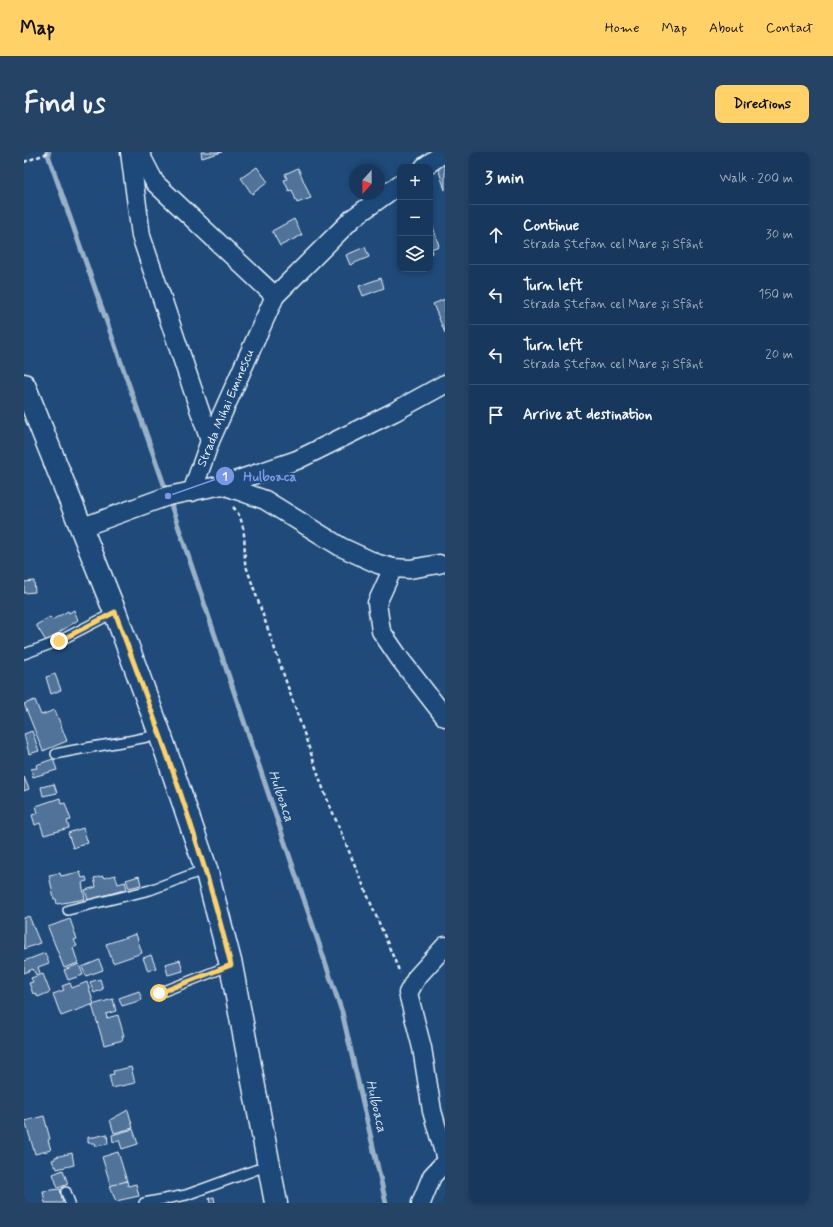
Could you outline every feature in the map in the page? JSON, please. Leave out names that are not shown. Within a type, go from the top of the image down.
[{"type":"street","points":[[130,152],[141,236],[210,441]]},
{"type":"street","points":[[140,152],[155,183],[275,296]]},
{"type":"street","points":[[428,164],[445,152]]},
{"type":"street","name":"Strada Mihai Eminescu","points":[[208,488],[210,441],[275,296],[353,218],[397,186]]},
{"type":"street","points":[[80,528],[168,496],[208,488],[297,460],[394,412],[445,384]]},
{"type":"street","points":[[24,385],[80,528],[115,612],[160,734],[206,870],[231,965],[276,1203]]},
{"type":"street","points":[[208,488],[265,500],[341,548],[393,568],[410,569],[439,564]]},
{"type":"street","points":[[393,568],[377,603],[381,631],[400,659],[445,717]]},
{"type":"street","points":[[445,931],[442,948],[417,976],[408,993],[422,1048],[432,1111],[445,1156]]},
{"type":"street","points":[[421,1203],[432,1176],[445,1162]]},
{"type":"lane","points":[[24,654],[59,641],[115,612]]},
{"type":"lane","points":[[56,754],[91,746],[131,741],[160,734]]},
{"type":"lane","points":[[68,910],[150,890],[206,870]]},
{"type":"lane","points":[[159,993],[231,965]]},
{"type":"lane","points":[[144,1203],[186,1195],[269,1165]]},
{"type":"lane","points":[[66,1192],[70,1203]]},
{"type":"path","points":[[24,162],[51,152]]},
{"type":"path","points":[[208,488],[238,513],[243,525],[245,563],[325,794],[408,993]]},
{"type":"building","points":[[201,152],[222,152],[202,158]]},
{"type":"building","points":[[445,163],[445,190],[437,165]]},
{"type":"building","points":[[257,167],[268,182],[252,194],[241,178]]},
{"type":"building","points":[[298,168],[311,198],[297,203],[292,190],[289,191],[284,180],[287,179],[285,174]]},
{"type":"building","points":[[294,219],[302,235],[280,246],[272,231]]},
{"type":"building","points":[[433,227],[439,246],[433,248]]},
{"type":"building","points":[[365,247],[369,257],[350,265],[346,255]]},
{"type":"building","points":[[381,278],[384,288],[363,296],[359,286]]},
{"type":"building","points":[[445,299],[445,333],[433,304]]},
{"type":"building","points":[[34,581],[35,592],[24,593],[24,582]]},
{"type":"building","points":[[74,610],[78,620],[46,641],[36,625],[50,617],[52,620],[68,611],[69,613]]},
{"type":"building","points":[[55,674],[61,690],[51,694],[46,677]]},
{"type":"building","points":[[35,700],[41,715],[55,710],[67,741],[43,751],[24,704]]},
{"type":"building","points":[[32,731],[39,751],[29,754],[24,734]]},
{"type":"building","points":[[53,759],[57,770],[33,777],[31,769],[37,768],[36,765]]},
{"type":"building","points":[[24,777],[29,789],[24,791]]},
{"type":"building","points":[[54,784],[57,793],[43,796],[41,787]]},
{"type":"building","points":[[60,798],[61,804],[65,803],[71,820],[67,821],[69,828],[44,835],[40,823],[35,825],[32,815],[38,813],[36,806]]},
{"type":"building","points":[[83,828],[88,843],[73,848],[68,833]]},
{"type":"building","points":[[80,872],[82,878],[86,877],[87,881],[82,883],[85,899],[57,904],[56,899],[54,899],[49,875],[60,873],[61,876]]},
{"type":"building","points":[[115,875],[118,884],[125,882],[127,889],[88,900],[85,890],[96,887],[94,878],[103,876],[104,878]]},
{"type":"building","points":[[139,876],[141,885],[129,888],[126,880]]},
{"type":"building","points":[[29,916],[40,943],[24,949],[24,918]]},
{"type":"building","points":[[70,919],[77,939],[74,940],[77,946],[73,948],[78,963],[64,968],[48,927]]},
{"type":"building","points":[[136,934],[142,953],[113,963],[106,944]]},
{"type":"building","points":[[45,953],[49,963],[38,967],[40,973],[36,975],[33,969],[24,973],[24,961]]},
{"type":"building","points":[[151,955],[156,968],[148,971],[143,958]]},
{"type":"building","points":[[99,960],[103,970],[86,976],[82,967]]},
{"type":"building","points":[[180,960],[183,971],[168,975],[165,964]]},
{"type":"building","points":[[79,964],[83,975],[68,980],[64,970]]},
{"type":"building","points":[[43,974],[50,992],[38,997],[36,993],[33,994],[29,983],[33,982],[31,978]]},
{"type":"building","points":[[100,979],[103,989],[94,993],[90,982]]},
{"type":"building","points":[[87,982],[94,1004],[61,1016],[53,994],[64,990],[62,986],[70,983],[72,988]]},
{"type":"building","points":[[139,991],[142,1000],[122,1006],[119,998]]},
{"type":"building","points":[[113,999],[116,1011],[106,1014],[107,1018],[118,1015],[124,1036],[122,1036],[123,1040],[104,1045],[92,1005]]},
{"type":"building","points":[[131,1067],[135,1083],[112,1088],[109,1075],[114,1074],[113,1071]]},
{"type":"building","points":[[128,1110],[133,1128],[114,1133],[110,1120]]},
{"type":"building","points":[[44,1116],[50,1139],[48,1140],[51,1150],[35,1154],[25,1121]]},
{"type":"building","points":[[133,1129],[138,1144],[122,1149],[119,1140],[113,1142],[112,1135]]},
{"type":"building","points":[[107,1134],[108,1144],[96,1146],[95,1143],[88,1143],[88,1137]]},
{"type":"building","points":[[118,1152],[127,1181],[111,1186],[102,1157]]},
{"type":"building","points":[[72,1153],[74,1165],[57,1169],[56,1166],[54,1166],[52,1160],[55,1159],[55,1157]]},
{"type":"building","points":[[63,1170],[68,1184],[58,1188],[53,1174]]},
{"type":"building","points":[[127,1181],[128,1186],[136,1184],[139,1196],[116,1201],[109,1186]]},
{"type":"building","points":[[60,1189],[63,1203],[45,1203],[43,1191]]},
{"type":"building","points":[[214,1197],[215,1203],[210,1203],[209,1198]]},
{"type":"waterway","name":"Hulboaca","points":[[47,152],[168,496],[342,1012],[386,1203]]},
{"type":"place","name":"Hulboaca","points":[[168,496]]},
{"type":"route","points":[[59,641],[115,612],[160,734],[206,870],[218,912],[231,965],[159,993]]}]
